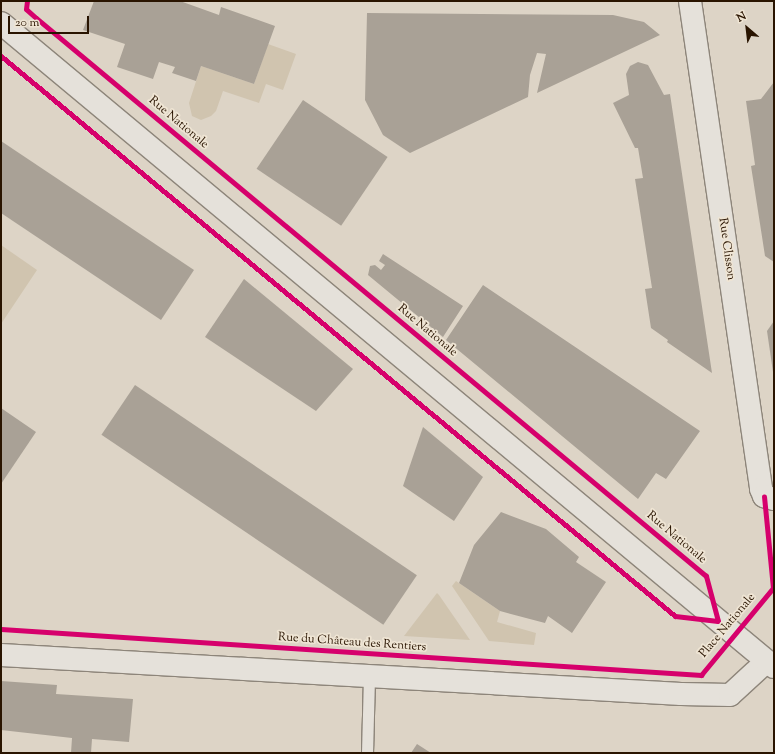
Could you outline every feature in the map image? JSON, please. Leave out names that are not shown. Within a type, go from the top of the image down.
[{"type":"street","name":"Rue Clisson","points":[[690,1],[760,481],[769,497]]},
{"type":"street","points":[[1,23],[770,664],[730,695],[681,694],[369,677],[1,655]]},
{"type":"lane","points":[[367,753],[369,677]]},
{"type":"shaded area","points":[[268,44],[296,54],[283,90],[266,84],[259,103],[223,91],[216,111],[211,116],[201,120],[192,116],[189,103],[201,66],[254,84]]},
{"type":"shaded area","points":[[1,245],[37,270],[1,324]]},
{"type":"shaded area","points":[[456,581],[500,611],[497,622],[536,633],[534,645],[489,641],[452,586]]},
{"type":"shaded area","points":[[437,593],[439,595],[470,640],[404,636]]},
{"type":"building","points":[[94,1],[180,1],[219,15],[221,7],[275,26],[254,84],[201,66],[196,81],[172,73],[175,67],[159,62],[153,79],[117,67],[125,44],[83,30]]},
{"type":"building","points":[[367,13],[613,15],[644,22],[660,35],[537,93],[546,54],[537,53],[530,75],[528,97],[410,153],[383,135],[365,100]]},
{"type":"building","points":[[638,62],[648,65],[664,95],[670,94],[712,373],[667,342],[668,340],[651,328],[645,289],[652,288],[635,179],[643,178],[638,148],[635,148],[613,103],[629,95],[626,74],[630,66]]},
{"type":"building","points":[[774,82],[774,262],[765,256],[751,166],[755,165],[746,101],[761,99]]},
{"type":"building","points":[[303,100],[388,157],[341,226],[257,169]]},
{"type":"building","points":[[1,141],[194,270],[161,320],[1,213]]},
{"type":"building","points":[[383,254],[463,306],[443,337],[368,275],[370,266],[375,265],[381,270],[385,265],[379,261]]},
{"type":"building","points":[[244,279],[353,369],[316,411],[205,337]]},
{"type":"building","points":[[483,285],[700,431],[666,479],[656,473],[638,499],[446,340]]},
{"type":"building","points":[[774,321],[774,372],[773,372],[767,331]]},
{"type":"building","points":[[135,385],[417,575],[383,625],[101,435]]},
{"type":"building","points":[[1,408],[36,432],[1,484]]},
{"type":"building","points":[[423,427],[483,477],[454,521],[403,486]]},
{"type":"building","points":[[501,512],[546,529],[579,557],[576,562],[606,582],[572,633],[548,616],[545,623],[500,611],[459,583],[474,545]]},
{"type":"building","points":[[1,681],[57,685],[56,694],[133,699],[129,742],[92,739],[91,753],[71,753],[72,738],[1,730]]},
{"type":"building","points":[[417,744],[431,753],[411,753]]},
{"type":"cycle path","name":"Rue Nationale","points":[[1,56],[675,616],[718,621],[706,576],[36,18],[26,9],[27,1]]},
{"type":"cycle path","name":"Place Nationale","points":[[1,629],[701,675],[773,588],[764,496]]}]
